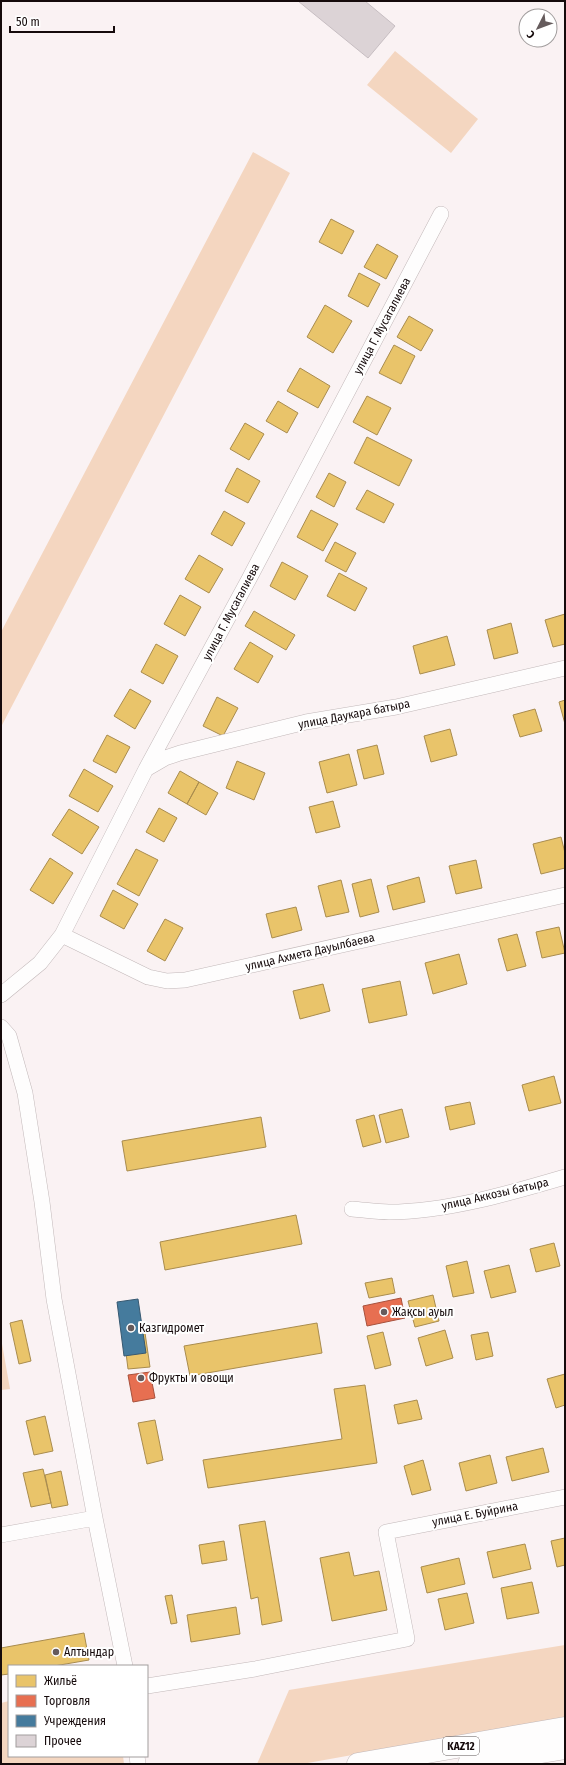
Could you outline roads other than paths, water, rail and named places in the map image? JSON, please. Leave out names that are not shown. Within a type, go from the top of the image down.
[{"type":"main road","name":"KAZ12","points":[[358,1764],[565,1728]]},
{"type":"main road","name":"KAZ12","points":[[469,1764],[565,1748]]},
{"type":"street","name":"улица Г. Мусагалиева","points":[[1,995],[40,963],[62,935],[146,769],[249,579],[441,214]]},
{"type":"street","name":"улица Даукара батыра","points":[[146,769],[165,758],[180,753],[306,722],[396,707],[565,668]]},
{"type":"street","name":"улица Ахмета Дауылбаева","points":[[62,935],[148,977],[168,981],[185,980],[565,895]]},
{"type":"street","points":[[1,1026],[8,1036],[25,1093],[42,1202],[54,1299],[95,1518],[125,1665]]},
{"type":"street","name":"улица Аккозы батыра","points":[[352,1209],[390,1212],[435,1208],[493,1197],[565,1176]]},
{"type":"street","name":"улица Е. Буйрина","points":[[148,1686],[255,1669],[406,1639],[386,1532],[565,1497]]},
{"type":"street","points":[[1,1535],[95,1518]]},
{"type":"place","name":"Жақсы ауыл","points":[[384,1312]]},
{"type":"place","name":"Казгидромет","points":[[131,1328]]},
{"type":"place","name":"Фрукты и овощи","points":[[141,1378]]},
{"type":"place","name":"Алтындар","points":[[56,1652]]}]
